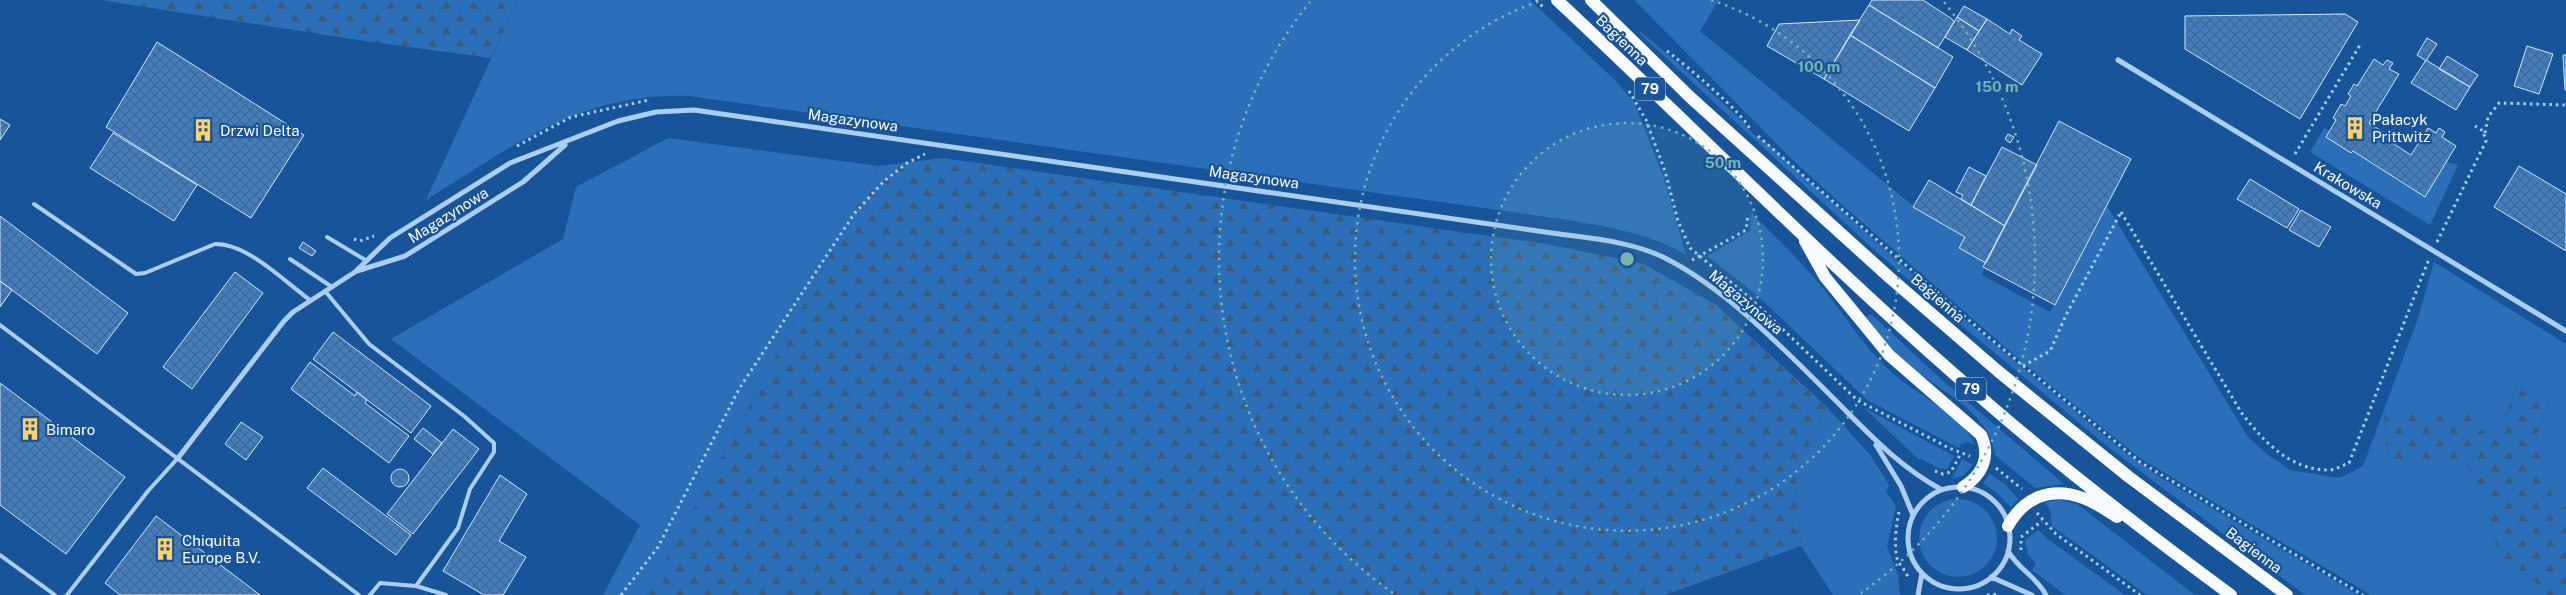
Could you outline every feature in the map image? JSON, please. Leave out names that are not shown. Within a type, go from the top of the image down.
[{"type":"main road","name":"Bagienna","points":[[1557,0],[1802,234],[1967,386],[2150,535],[2232,595]]},
{"type":"main road","name":"Bagienna","points":[[1591,0],[1690,97],[1999,372],[2129,477],[2287,595]]},
{"type":"main road","points":[[1802,234],[1825,277],[1889,355],[1977,429],[1985,443],[1985,462],[1977,476],[1963,488]]},
{"type":"main road","points":[[2008,526],[2015,512],[2029,500],[2053,494],[2083,498],[2150,535]]},
{"type":"street","name":"Krakowska","points":[[2118,60],[2566,331]]},
{"type":"street","name":"Magazynowa","points":[[178,458],[284,321],[310,300],[355,272],[390,238],[510,163],[635,116],[694,110],[1545,232],[1642,249],[1663,257],[1694,275],[1740,309],[1836,400],[1873,440],[1915,474],[1942,490]]},
{"type":"street","name":"Magazynowa","points":[[355,272],[405,256],[523,182],[567,142]]},
{"type":"street","name":"Magazynowa","points":[[1873,440],[1901,486],[1913,515]]},
{"type":"street","points":[[1963,488],[1975,490],[1996,504],[2008,526],[2008,551],[2001,565],[1991,577],[1973,587],[1953,588],[1936,584],[1922,573],[1912,557],[1908,539],[1913,515],[1921,504],[1942,490],[1963,488]]},
{"type":"street","points":[[2008,551],[2019,566],[2040,583],[2046,595]]},
{"type":"street","points":[[1918,595],[1922,573]]},
{"type":"street","points":[[1991,577],[2032,595]]},
{"type":"street","points":[[1947,595],[1953,588]]},
{"type":"lane","points":[[34,204],[136,274],[144,273],[216,244],[226,244],[246,252],[310,300]]},
{"type":"lane","points":[[327,237],[367,260]]},
{"type":"lane","points":[[290,259],[332,287]]},
{"type":"lane","points":[[325,291],[369,344],[464,416],[494,443],[494,452],[470,489],[458,528],[416,586]]},
{"type":"lane","points":[[0,325],[359,595]]},
{"type":"lane","points":[[68,595],[148,490],[178,458]]},
{"type":"lane","points":[[0,555],[55,595]]},
{"type":"lane","points":[[370,595],[380,583],[416,586],[446,595]]},
{"type":"path","points":[[2289,164],[2360,45]]},
{"type":"path","points":[[1665,50],[1728,105],[1750,126],[1756,135],[2023,366],[2140,462],[2363,595]]},
{"type":"path","points":[[514,148],[571,117],[656,99]]},
{"type":"path","points":[[2023,366],[2050,351],[2066,315],[2121,212],[2242,412],[2259,435],[2292,463],[2329,471],[2349,463],[2432,250],[2483,148],[2488,116],[2499,103],[2566,105]]},
{"type":"path","points":[[1646,120],[1666,172],[1684,237],[1700,257],[1746,230],[1748,214]]},
{"type":"path","points":[[2475,126],[2483,131],[2485,135]]},
{"type":"path","points":[[621,595],[658,548],[739,389],[854,214],[884,181],[907,163],[924,155],[936,144]]},
{"type":"path","points":[[335,242],[341,234],[360,241],[378,233]]},
{"type":"path","points":[[1859,407],[1857,400],[1962,453],[1985,462],[2016,483],[2042,521],[2056,534],[2140,595]]},
{"type":"path","points":[[1915,474],[1922,466],[1943,474],[1951,472],[1962,453]]},
{"type":"path","points":[[1900,507],[1896,537],[1897,559],[1908,576],[1907,588]]},
{"type":"path","points":[[1986,595],[2002,595]]},
{"type":"green space","points":[[100,0],[518,0],[491,58],[365,41]]},
{"type":"green space","points":[[518,0],[1530,0],[1615,80],[1634,102],[1664,178],[1686,255],[1672,247],[1643,236],[1614,228],[1568,220],[689,96],[650,97],[615,103],[581,113],[519,142],[426,200]]},
{"type":"green space","points":[[1634,0],[1719,0],[1700,31],[1917,209],[1965,237],[1959,248],[1986,263],[1982,275],[2050,312],[2107,206],[2248,437],[2267,454],[2290,470],[2340,478],[2363,466],[2418,318],[2434,262],[2566,344],[2566,506],[2556,512],[2536,435],[2550,400],[2517,385],[2506,416],[2479,433],[2465,410],[2384,410],[2388,461],[2464,461],[2484,493],[2499,553],[2537,583],[2548,595],[2371,595],[2141,459],[2028,367],[1797,164]]},
{"type":"green space","points":[[1641,32],[1702,84],[1753,133],[1765,141],[1932,292],[2123,451],[2163,479],[2359,595],[2305,595],[2112,450],[1950,316],[1871,247],[1639,33]]},
{"type":"green space","points":[[2325,127],[2351,153],[2353,151],[2424,197],[2447,162],[2458,165],[2430,225],[2310,152]]},
{"type":"green space","points":[[668,138],[879,166],[647,595],[603,595],[640,525],[391,339],[563,239],[576,187]]},
{"type":"green space","points":[[942,158],[1546,244],[1644,264],[1716,305],[1826,406],[1795,476],[1801,546],[1665,595],[647,595],[879,166]]},
{"type":"green space","points":[[1751,213],[1818,282],[1877,358],[1901,380],[1952,416],[1969,434],[1975,445],[1968,442],[1961,444],[1959,448],[1867,400],[1757,295],[1707,256],[1750,231]]},
{"type":"green space","points":[[1871,314],[1942,380],[2064,484],[2035,488],[1995,455],[1991,439],[1983,425],[1959,401],[1915,371],[1898,356],[1865,317]]},
{"type":"green space","points":[[2517,385],[2550,400],[2536,435],[2556,511],[2566,506],[2566,595],[2548,595],[2537,583],[2499,553],[2484,493],[2464,461],[2388,461],[2384,410],[2465,410],[2479,432],[2506,416]]},
{"type":"green space","points":[[1826,406],[1871,456],[1889,485],[1886,492],[1896,506],[1887,547],[1898,575],[1900,595],[1833,595],[1801,546],[1795,476]]},
{"type":"green space","points":[[1863,407],[1954,456],[1947,469],[1938,468],[1918,459]]},
{"type":"green space","points":[[1962,459],[1973,465],[1964,475],[1952,479]]},
{"type":"green space","points":[[1990,474],[2005,484],[2018,499],[2011,507],[1997,493],[1983,483]]},
{"type":"green space","points":[[1958,499],[1973,502],[1986,510],[1994,523],[1997,538],[1994,553],[1986,566],[1973,574],[1958,577],[1943,574],[1930,566],[1922,553],[1919,538],[1922,523],[1930,510],[1943,502]]},
{"type":"green space","points":[[2059,500],[2077,504],[2195,595],[2147,595],[2052,526],[2050,510],[2045,502]]},
{"type":"green space","points":[[2038,530],[2125,595],[2065,595],[2032,570],[2036,563],[2028,555],[2025,540]]},
{"type":"building","points":[[1872,0],[1923,0],[1954,22],[1938,48],[1869,5]]},
{"type":"building","points":[[1869,5],[1953,57],[1935,88],[1850,35]]},
{"type":"building","points":[[1964,6],[1987,19],[1979,31],[1957,17]]},
{"type":"building","points":[[2345,14],[2358,22],[2300,119],[2185,49],[2185,16]]},
{"type":"building","points":[[1957,17],[1979,31],[1967,50],[1945,37]]},
{"type":"building","points":[[1987,19],[2010,34],[2012,29],[2022,36],[2019,40],[2042,54],[2022,85],[1967,50]]},
{"type":"building","points":[[1860,20],[1824,79],[1767,46],[1779,24]]},
{"type":"building","points":[[1850,35],[1935,88],[1909,131],[1824,79]]},
{"type":"building","points":[[2427,38],[2437,44],[2426,61],[2417,55]]},
{"type":"building","name":"Drzwi Delta","points":[[157,42],[304,135],[251,218],[106,127]]},
{"type":"building","points":[[2527,46],[2553,54],[2539,94],[2514,86]]},
{"type":"building","points":[[2563,55],[2566,55],[2566,90],[2565,90]]},
{"type":"building","points":[[2447,56],[2478,75],[2470,87],[2439,69]]},
{"type":"building","name":"Pałacyk Prittwitz","points":[[2374,59],[2383,65],[2387,60],[2393,63],[2389,69],[2399,74],[2369,123],[2383,132],[2380,135],[2411,155],[2428,128],[2436,133],[2439,128],[2445,132],[2442,137],[2456,146],[2425,197],[2353,151],[2351,153],[2326,137],[2336,120],[2333,118],[2341,104],[2345,106],[2351,96],[2348,94],[2354,84],[2357,86]]},
{"type":"building","points":[[2426,60],[2470,87],[2456,110],[2411,83]]},
{"type":"building","points":[[0,119],[10,125],[0,140]]},
{"type":"building","points":[[2059,121],[2131,159],[2055,305],[1983,267]]},
{"type":"building","points":[[113,133],[197,185],[174,221],[90,168]]},
{"type":"building","points":[[2008,134],[2014,137],[2010,143],[2005,139]]},
{"type":"building","points":[[2002,147],[2037,165],[2005,226],[1971,205]]},
{"type":"building","points":[[2519,166],[2566,194],[2566,251],[2494,207]]},
{"type":"building","points":[[1969,167],[1986,176],[1971,205],[1961,199],[1963,195],[1956,192]]},
{"type":"building","points":[[2250,179],[2299,209],[2287,228],[2237,199]]},
{"type":"building","points":[[1929,180],[2005,226],[1986,263],[1959,248],[1965,237],[1913,207]]},
{"type":"building","points":[[2301,210],[2331,227],[2319,247],[2289,230]]},
{"type":"building","points":[[0,216],[128,313],[97,354],[0,281]]},
{"type":"building","points":[[303,242],[316,251],[312,256],[299,248]]},
{"type":"building","points":[[235,272],[263,293],[192,389],[163,367]]},
{"type":"building","points":[[0,281],[12,290],[0,307]]},
{"type":"building","points":[[333,332],[431,406],[411,433],[313,359]]},
{"type":"building","points":[[310,362],[355,396],[357,392],[367,400],[365,403],[409,436],[389,463],[291,389]]},
{"type":"building","name":"Bimaro","points":[[0,383],[125,477],[66,554],[0,505]]},
{"type":"building","points":[[241,422],[263,437],[246,460],[225,444]]},
{"type":"building","points":[[423,428],[442,443],[433,454],[414,439]]},
{"type":"building","points":[[453,429],[479,449],[413,534],[387,514]]},
{"type":"building","points":[[323,468],[411,535],[396,555],[307,488]]},
{"type":"building","points":[[396,469],[404,469],[409,474],[407,485],[396,487],[391,482],[391,474]]},
{"type":"building","points":[[500,475],[527,494],[499,541],[526,557],[503,595],[484,595],[443,571]]},
{"type":"building","name":"Chiquita Europe B.V.","points":[[156,516],[260,595],[120,595],[105,583]]},
{"type":"place","name":"Pałacyk Prittwitz","points":[[2355,128]]},
{"type":"place","name":"Drzwi Delta","points":[[203,130]]},
{"type":"place","name":"Bimaro","points":[[30,429]]},
{"type":"place","name":"Chiquita Europe B.V.","points":[[165,549]]}]
